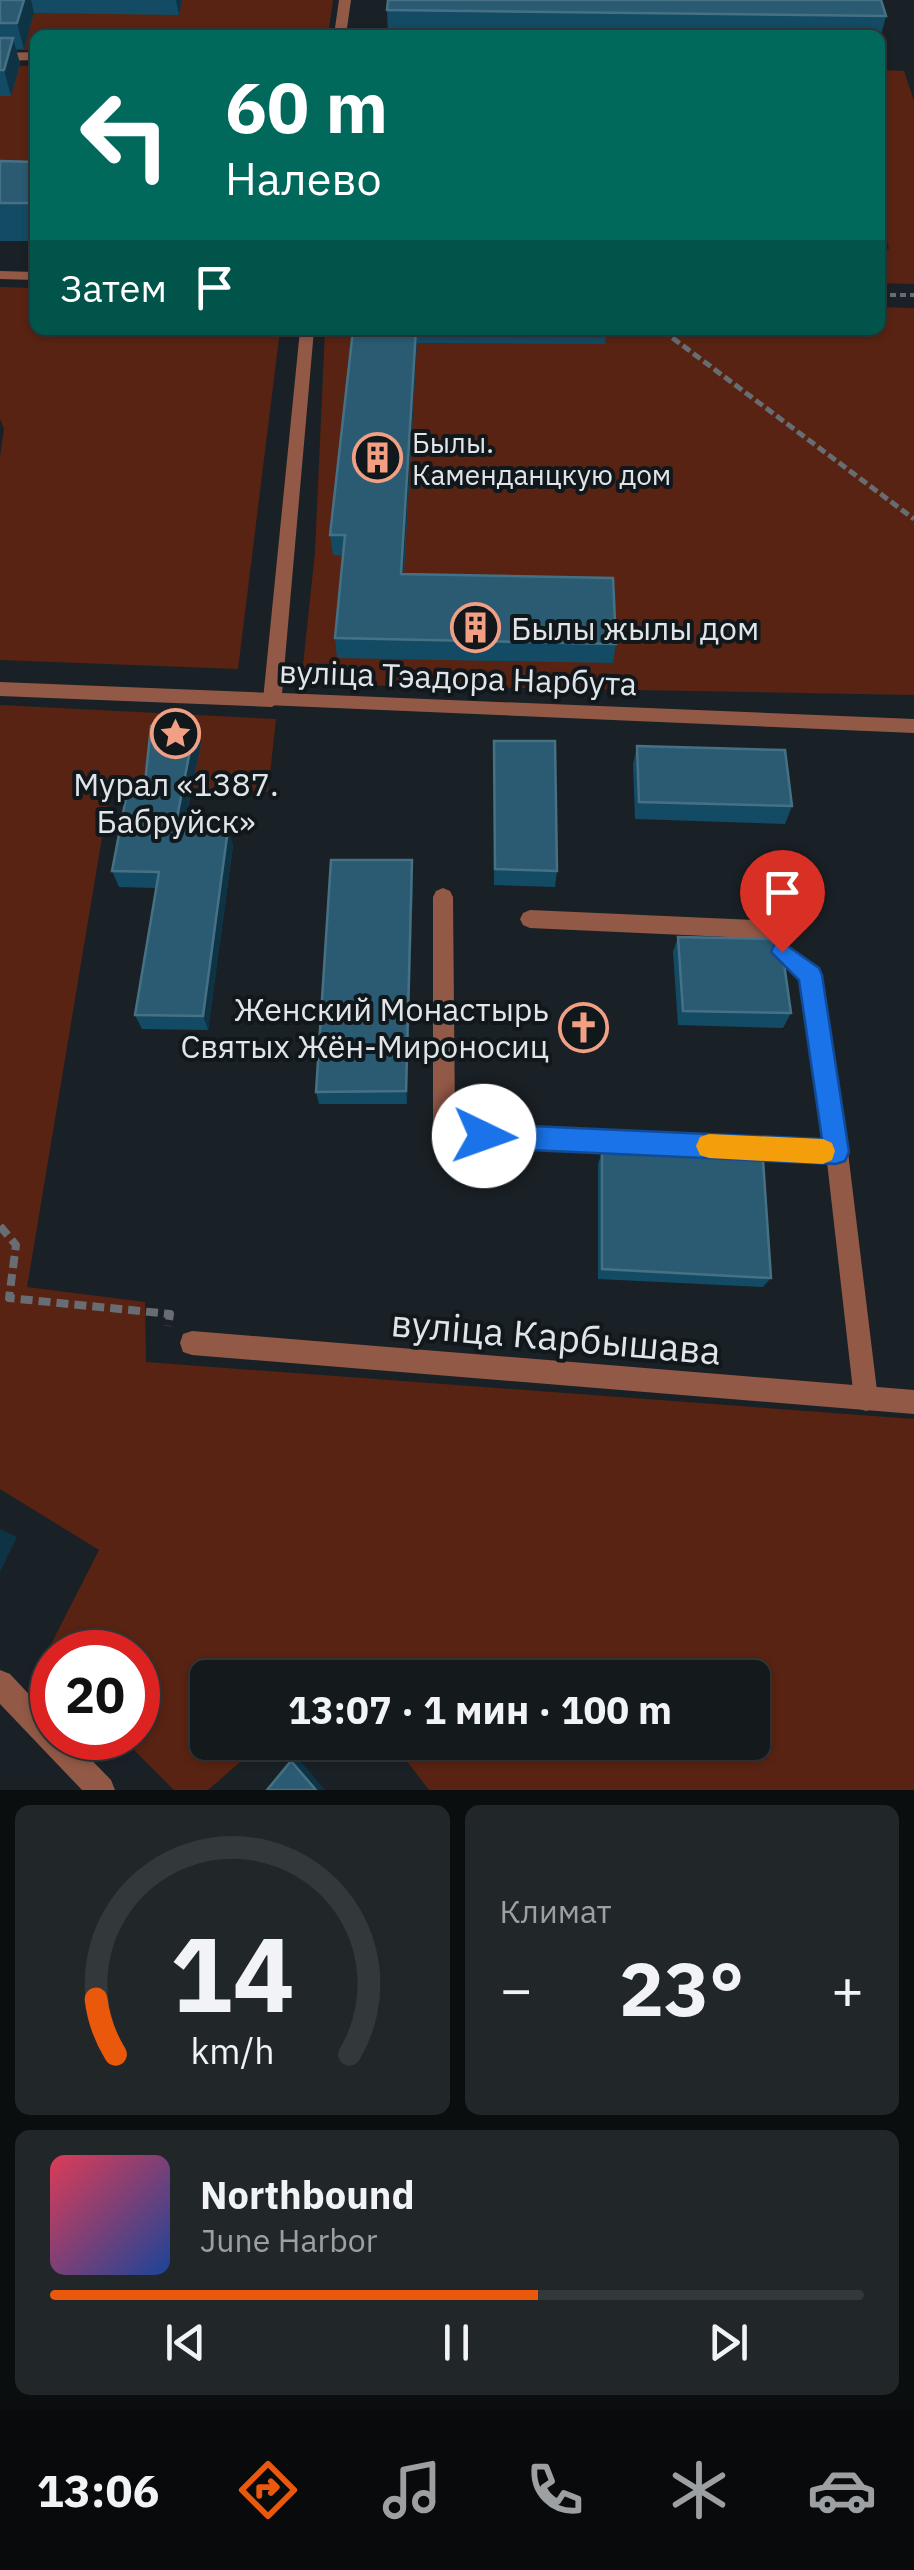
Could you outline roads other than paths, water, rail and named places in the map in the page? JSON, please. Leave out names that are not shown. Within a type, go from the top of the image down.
[{"type":"street","points":[[341,30],[345,0]]},
{"type":"street","points":[[0,57],[30,56]]},
{"type":"street","points":[[0,275],[30,276]]},
{"type":"street","points":[[272,700],[308,335]]},
{"type":"street","name":"вуліца Тэадора Нарбута","points":[[0,689],[914,726]]},
{"type":"street","points":[[443,898],[444,1134],[836,1152]]},
{"type":"street","points":[[530,919],[754,930],[810,975],[866,1399]]},
{"type":"street","name":"вуліца Карбышава","points":[[192,1343],[914,1402]]},
{"type":"street","points":[[0,1684],[101,1790]]},
{"type":"place","name":"Былы. Каменданцкую дом","points":[[377,458]]},
{"type":"place","name":"Былы жылы дом","points":[[476,628]]},
{"type":"place","name":"Мурал «1387. Бабруйск»","points":[[176,734]]},
{"type":"place","name":"Женский Монастырь Святых Жён-Мироносиц","points":[[584,1027]]}]
